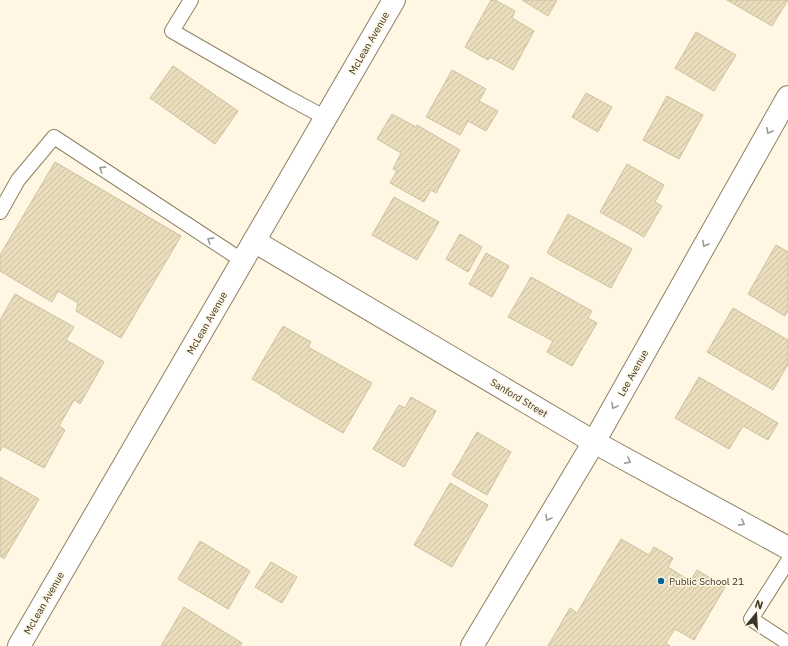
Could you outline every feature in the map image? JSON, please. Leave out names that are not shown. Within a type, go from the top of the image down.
[{"type":"street","name":"McLean Avenue","points":[[19,646],[394,0]]},
{"type":"street","name":"Lee Avenue","points":[[472,646],[594,442],[788,97]]},
{"type":"street","name":"Sanford Street","points":[[254,241],[594,442],[788,548]]},
{"type":"lane","points":[[191,0],[172,31],[326,118]]},
{"type":"lane","points":[[0,212],[18,180],[54,138],[243,261]]},
{"type":"lane","points":[[788,561],[751,619],[788,643]]},
{"type":"building","points":[[491,0],[495,0],[515,11],[512,18],[534,31],[513,70],[490,57],[488,60],[465,47]]},
{"type":"building","points":[[522,0],[557,0],[548,16]]},
{"type":"building","points":[[727,0],[788,0],[772,26]]},
{"type":"building","points":[[696,32],[736,55],[714,91],[675,68]]},
{"type":"building","points":[[173,66],[238,111],[215,144],[150,98]]},
{"type":"building","points":[[452,70],[486,89],[479,101],[498,111],[486,131],[468,121],[460,135],[426,117]]},
{"type":"building","points":[[586,93],[612,107],[598,132],[572,117]]},
{"type":"building","points":[[667,96],[703,115],[679,159],[643,140]]},
{"type":"building","points":[[392,114],[416,127],[417,125],[460,150],[436,193],[431,190],[424,202],[390,183],[397,171],[393,169],[401,153],[377,139]]},
{"type":"building","points":[[55,162],[181,236],[121,338],[76,311],[78,303],[58,291],[52,302],[0,271],[0,255]]},
{"type":"building","points":[[627,164],[664,185],[655,202],[662,206],[644,237],[600,212]]},
{"type":"building","points":[[394,197],[439,222],[417,260],[372,235]]},
{"type":"building","points":[[568,214],[632,249],[611,288],[547,253]]},
{"type":"building","points":[[460,234],[482,247],[468,272],[446,259]]},
{"type":"building","points":[[776,245],[788,252],[788,311],[785,316],[748,294]]},
{"type":"building","points":[[486,253],[509,266],[492,297],[469,284]]},
{"type":"building","points":[[531,277],[592,311],[588,318],[597,323],[572,366],[547,352],[553,341],[508,317]]},
{"type":"building","points":[[15,294],[74,327],[66,340],[104,362],[80,404],[74,400],[59,426],[65,430],[44,468],[3,446],[0,451],[0,320]]},
{"type":"building","points":[[733,308],[788,340],[788,364],[773,390],[707,352]]},
{"type":"building","points":[[283,326],[311,342],[308,347],[372,383],[343,433],[252,379]]},
{"type":"building","points":[[699,377],[778,423],[768,440],[743,426],[729,449],[675,418]]},
{"type":"building","points":[[411,397],[436,411],[404,467],[373,449],[399,405],[405,408]]},
{"type":"building","points":[[477,432],[511,452],[487,495],[452,475]]},
{"type":"building","points":[[0,477],[39,499],[4,559],[0,556]]},
{"type":"building","points":[[450,483],[488,505],[452,567],[414,545]]},
{"type":"building","points":[[621,539],[649,555],[654,547],[673,558],[668,567],[690,581],[697,570],[725,587],[694,640],[675,629],[666,643],[670,646],[548,646],[570,608],[577,613]]},
{"type":"building","points":[[200,541],[250,571],[228,609],[178,579]]},
{"type":"building","points":[[271,562],[297,577],[282,603],[255,587]]},
{"type":"building","points":[[184,607],[242,643],[240,646],[161,646]]},
{"type":"place","name":"Public School 21","points":[[661,581]]}]
